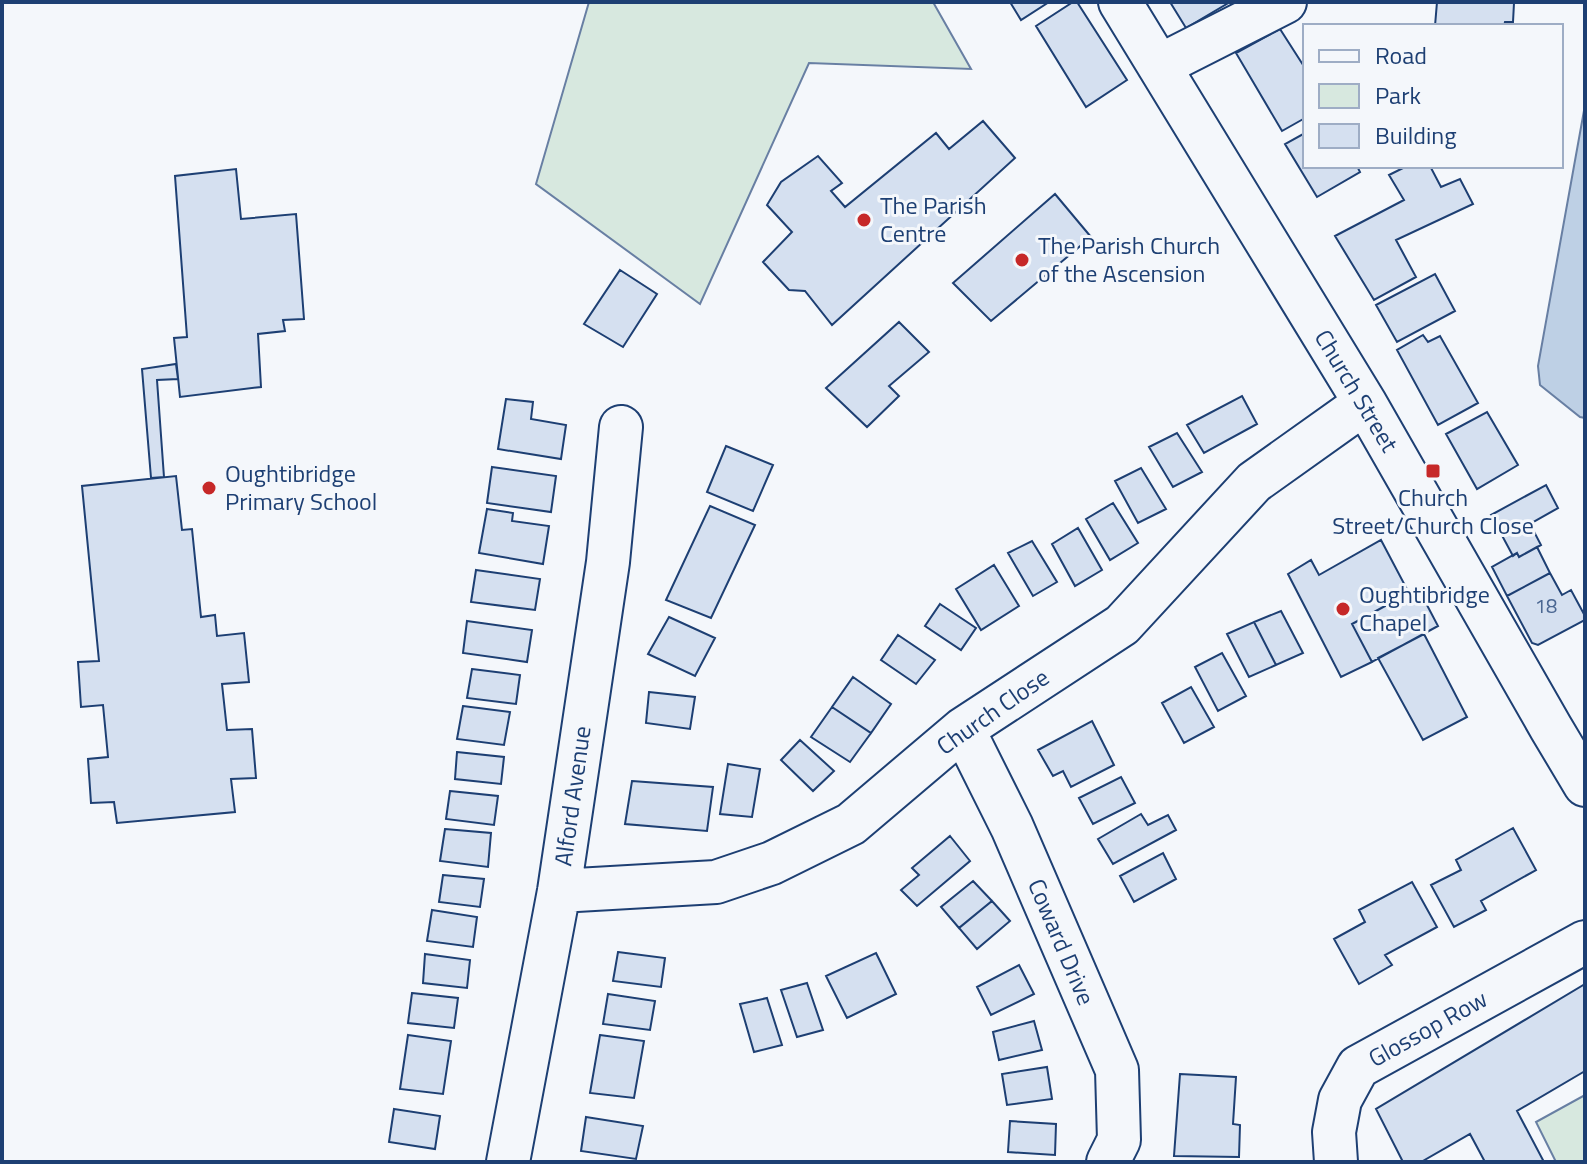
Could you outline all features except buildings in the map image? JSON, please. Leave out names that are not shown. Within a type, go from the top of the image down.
[{"type":"street","name":"Church Street","points":[[1120,2],[1365,403],[1585,785]]},
{"type":"street","points":[[1159,66],[1285,2]]},
{"type":"street","name":"Church Close","points":[[559,891],[716,882],[772,863],[851,824],[963,729],[1122,625],[1254,482],[1365,403]]},
{"type":"street","name":"Alford Avenue","points":[[508,1162],[559,891],[608,562],[621,427]]},
{"type":"street","name":"Coward Drive","points":[[963,729],[1012,827],[1117,1070],[1119,1140],[1108,1162]]},
{"type":"street","name":"Glossop Row","points":[[1336,1162],[1334,1132],[1340,1100],[1358,1067],[1585,942]]},
{"type":"green space","points":[[589,2],[933,2],[971,69],[809,63],[700,304],[536,184]]},
{"type":"green space","points":[[1585,1095],[1585,1162],[1556,1162],[1536,1122]]},
{"type":"water","points":[[1585,105],[1585,418],[1540,385],[1538,366]]},
{"type":"place","name":"The Parish Centre","points":[[864,220]]},
{"type":"place","name":"The Parish Church of the Ascension","points":[[1022,260]]},
{"type":"place","name":"Church Street/Church Close","points":[[1433,471]]},
{"type":"place","name":"Oughtibridge Primary School","points":[[209,488]]},
{"type":"place","name":"Oughtibridge Chapel","points":[[1343,609]]}]
